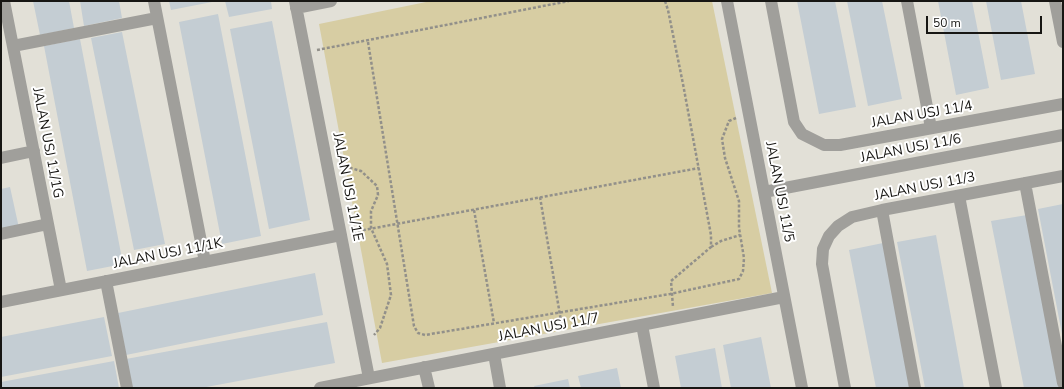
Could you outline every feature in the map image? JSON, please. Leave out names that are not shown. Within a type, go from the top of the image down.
[{"type":"street","name":"JALAN USJ 11/1G","points":[[4,1],[61,290]]},
{"type":"street","points":[[154,1],[205,262]]},
{"type":"street","points":[[296,4],[331,1]]},
{"type":"street","name":"JALAN USJ 11/5","points":[[727,1],[802,388]]},
{"type":"street","name":"JALAN USJ 11/4","points":[[771,1],[794,122],[802,134],[824,145],[840,145],[1063,104]]},
{"type":"street","points":[[907,1],[931,128]]},
{"type":"street","points":[[1055,1],[1063,42]]},
{"type":"street","name":"JALAN USJ 11/1E","points":[[296,4],[369,378]]},
{"type":"street","points":[[13,46],[157,18]]},
{"type":"street","name":"JALAN USJ 11/6","points":[[764,192],[1063,135]]},
{"type":"street","points":[[1,158],[34,151]]},
{"type":"street","name":"JALAN USJ 11/3","points":[[846,388],[822,264],[823,249],[829,236],[838,226],[852,217],[882,210],[1063,176]]},
{"type":"street","points":[[1025,183],[1063,383]]},
{"type":"street","points":[[959,196],[996,388]]},
{"type":"street","points":[[882,210],[916,388]]},
{"type":"street","points":[[1,234],[48,224]]},
{"type":"street","name":"JALAN USJ 11/1K","points":[[1,302],[341,235]]},
{"type":"street","points":[[106,281],[127,388]]},
{"type":"street","name":"JALAN USJ 11/7","points":[[320,388],[784,297]]},
{"type":"street","points":[[642,325],[654,388]]},
{"type":"street","points":[[494,354],[500,388]]},
{"type":"street","points":[[424,367],[429,388]]},
{"type":"path","points":[[547,5],[550,1]]},
{"type":"path","points":[[305,52],[368,42],[569,1]]},
{"type":"path","points":[[665,1],[712,235],[711,247]]},
{"type":"path","points":[[368,42],[414,326],[418,333],[425,335],[670,294],[739,280],[743,271],[744,258],[740,235],[739,201],[725,158],[722,139],[729,122],[741,115]]},
{"type":"path","points":[[326,160],[361,171],[377,186],[378,195],[371,211],[371,228],[387,264],[391,295],[380,328],[363,346]]},
{"type":"path","points":[[341,235],[397,223],[699,168]]},
{"type":"path","points":[[540,197],[561,312],[564,340]]},
{"type":"path","points":[[474,210],[494,323]]},
{"type":"path","points":[[675,318],[670,294],[671,281],[711,247],[721,241],[740,235]]},
{"type":"shaded area","points":[[431,1],[712,1],[772,293],[382,363],[319,24]]},
{"type":"building","points":[[33,1],[69,1],[74,28],[40,35]]},
{"type":"building","points":[[80,1],[119,1],[122,18],[84,26]]},
{"type":"building","points":[[169,1],[212,1],[212,2],[171,10]]},
{"type":"building","points":[[225,1],[271,1],[272,9],[229,17]]},
{"type":"building","points":[[797,1],[835,1],[856,107],[819,114]]},
{"type":"building","points":[[847,1],[882,1],[902,99],[868,106]]},
{"type":"building","points":[[938,1],[972,1],[989,88],[956,95]]},
{"type":"building","points":[[986,1],[1021,1],[1035,74],[1001,80]]},
{"type":"building","points":[[218,14],[261,236],[222,244],[179,22]]},
{"type":"building","points":[[272,21],[310,220],[269,229],[230,29]]},
{"type":"building","points":[[122,32],[165,244],[134,250],[91,38]]},
{"type":"building","points":[[80,39],[123,264],[87,271],[44,46]]},
{"type":"building","points":[[10,187],[19,228],[1,232],[1,189]]},
{"type":"building","points":[[1063,204],[1063,334],[1062,334],[1038,209]]},
{"type":"building","points":[[1027,215],[1061,388],[1024,388],[991,221]]},
{"type":"building","points":[[936,235],[964,388],[925,388],[897,242]]},
{"type":"building","points":[[883,243],[912,388],[876,388],[849,250]]},
{"type":"building","points":[[315,273],[323,315],[126,355],[118,313]]},
{"type":"building","points":[[104,317],[112,356],[1,377],[1,337]]},
{"type":"building","points":[[327,322],[335,363],[201,388],[132,388],[126,359]]},
{"type":"building","points":[[761,337],[771,388],[731,388],[723,345]]},
{"type":"building","points":[[715,348],[722,388],[681,388],[675,356]]},
{"type":"building","points":[[114,361],[119,388],[1,388],[1,382]]},
{"type":"building","points":[[617,368],[621,388],[581,388],[578,376]]},
{"type":"building","points":[[568,379],[570,388],[535,388],[534,386]]}]
